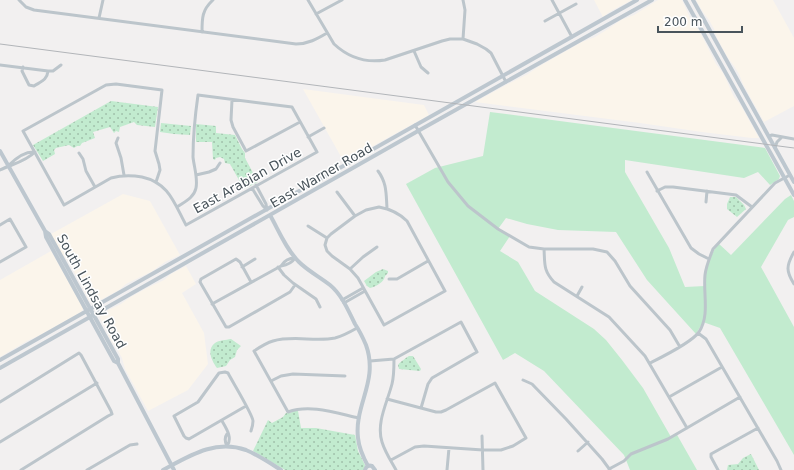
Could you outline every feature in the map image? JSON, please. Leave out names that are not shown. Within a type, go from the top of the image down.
[{"type":"main road","name":"East Warner Road","points":[[0,360],[638,0]]},
{"type":"main road","name":"East Warner Road","points":[[0,368],[652,0]]},
{"type":"main road","points":[[685,0],[794,195]]},
{"type":"main road","points":[[693,0],[794,182]]},
{"type":"main road","points":[[608,17],[612,22]]},
{"type":"main road","points":[[554,55],[572,42],[572,37]]},
{"type":"main road","points":[[528,62],[532,68]]},
{"type":"main road","points":[[723,66],[728,64]]},
{"type":"main road","points":[[757,128],[762,124]]},
{"type":"main road","name":"South Lindsay Road","points":[[0,152],[45,232],[50,245],[89,310]]},
{"type":"main road","points":[[270,215],[295,258],[304,267],[332,287],[343,302],[366,344],[370,361],[370,377],[357,428],[360,451],[366,468],[372,466],[374,470]]},
{"type":"main road","name":"South Lindsay Road","points":[[45,232],[49,234],[92,316],[118,359],[118,363],[174,470]]},
{"type":"main road","points":[[50,245],[55,249],[59,256],[62,257]]},
{"type":"main road","points":[[163,268],[166,274]]},
{"type":"main road","points":[[15,352],[18,357]]},
{"type":"main road","points":[[163,470],[202,450],[227,446],[252,453],[281,470]]},
{"type":"street","points":[[19,0],[26,7],[34,10],[296,44],[310,42],[327,34]]},
{"type":"street","points":[[99,18],[103,0]]},
{"type":"street","points":[[202,32],[204,11],[213,0]]},
{"type":"street","points":[[308,0],[334,44],[351,57],[372,61],[385,60],[450,39],[463,39],[478,44],[491,53],[506,82]]},
{"type":"street","points":[[316,14],[342,0]]},
{"type":"street","points":[[463,0],[465,10],[463,39]]},
{"type":"street","points":[[552,0],[572,37]]},
{"type":"street","points":[[545,21],[576,4]]},
{"type":"street","points":[[414,51],[421,67],[428,73]]},
{"type":"street","points":[[0,65],[48,71],[53,71],[61,65]]},
{"type":"street","points":[[23,67],[22,71],[29,85],[33,86],[46,79],[48,76],[48,71]]},
{"type":"street","points":[[156,182],[160,170],[156,151],[162,90],[116,84],[106,85],[23,131],[64,205],[111,178],[124,175],[139,176],[156,182],[167,191],[177,207],[188,200],[196,188],[193,143],[194,118],[198,95],[292,107],[308,137],[324,128]]},
{"type":"street","points":[[232,100],[231,120],[233,127],[246,151],[300,122]]},
{"type":"street","points":[[415,125],[448,182],[468,206],[498,229],[529,247],[544,249],[593,249],[607,252],[615,261],[630,286],[670,330],[680,347]]},
{"type":"street","points":[[768,136],[794,139]]},
{"type":"street","name":"East Arabian Drive","points":[[177,207],[186,225],[317,152],[308,137]]},
{"type":"street","points":[[775,148],[777,142],[782,137]]},
{"type":"street","points":[[118,138],[116,143],[121,158],[124,175]]},
{"type":"street","points":[[0,170],[8,166],[14,159],[29,152],[35,152]]},
{"type":"street","points":[[79,153],[84,159],[86,171],[94,187]]},
{"type":"street","points":[[196,174],[209,172],[216,169],[220,163]]},
{"type":"street","points":[[378,171],[383,177],[387,208]]},
{"type":"street","points":[[647,172],[691,248],[709,259]]},
{"type":"street","points":[[650,364],[680,347],[698,333],[703,322],[705,310],[705,275],[713,248],[775,183],[790,175]]},
{"type":"street","points":[[256,185],[266,204],[267,210]]},
{"type":"street","points":[[657,191],[665,187],[673,187],[736,195],[752,207]]},
{"type":"street","points":[[252,188],[270,215]]},
{"type":"street","points":[[706,202],[707,191]]},
{"type":"street","points":[[337,192],[355,216]]},
{"type":"street","points":[[379,207],[387,208],[398,213],[407,221],[445,290],[384,325],[358,278],[350,268],[332,256],[327,251],[325,245],[327,238],[331,234],[355,216],[366,210],[379,207]]},
{"type":"street","points":[[0,225],[10,219],[26,247],[0,262]]},
{"type":"street","points":[[308,226],[327,238]]},
{"type":"street","points":[[350,268],[377,247]]},
{"type":"street","points":[[544,249],[544,267],[548,275],[554,282],[609,317],[645,356],[686,428]]},
{"type":"street","points":[[794,252],[788,263],[788,273],[794,284]]},
{"type":"street","points":[[212,304],[251,282],[286,265],[295,258]]},
{"type":"street","points":[[251,282],[236,259],[201,279],[200,282],[226,327],[290,292],[295,285]]},
{"type":"street","points":[[242,267],[255,259]]},
{"type":"street","points":[[389,279],[396,279],[428,261]]},
{"type":"street","points":[[280,267],[284,274],[295,285],[316,299],[320,307]]},
{"type":"street","points":[[577,296],[582,287]]},
{"type":"street","points":[[343,302],[364,290]]},
{"type":"street","points":[[370,361],[394,359],[461,322],[478,352],[432,378],[428,384],[421,408]]},
{"type":"street","points":[[357,328],[337,338],[273,341],[254,351],[288,412],[298,409],[326,411],[359,418]]},
{"type":"street","points":[[698,333],[706,339],[781,470]]},
{"type":"street","points":[[0,402],[79,353],[82,355],[112,414],[21,470]]},
{"type":"street","points":[[394,359],[394,374],[382,416],[380,431],[382,443],[396,470]]},
{"type":"street","points":[[669,397],[722,367]]},
{"type":"street","points":[[246,406],[189,439],[186,438],[174,416],[198,402],[217,376],[223,372],[228,373],[246,406],[253,419],[251,431]]},
{"type":"street","points":[[271,381],[281,376],[293,374],[345,376]]},
{"type":"street","points":[[523,380],[532,384],[588,442],[610,469],[624,461],[631,454],[668,439],[740,397]]},
{"type":"street","points":[[0,442],[97,383]]},
{"type":"street","points":[[387,399],[441,412],[495,383],[526,438],[513,446],[501,450],[424,446],[415,447],[390,460]]},
{"type":"street","points":[[222,421],[230,436],[229,444],[227,446]]},
{"type":"street","points":[[718,470],[711,457],[712,454],[758,428]]},
{"type":"street","points":[[482,436],[483,470]]},
{"type":"street","points":[[578,451],[588,442]]},
{"type":"street","points":[[87,470],[130,445],[136,444]]},
{"type":"street","points":[[447,470],[449,448]]},
{"type":"shaded area","points":[[594,0],[632,0],[603,17]]},
{"type":"shaded area","points":[[658,0],[682,0],[690,18],[703,38],[716,64],[723,73],[734,97],[740,104],[759,138],[702,132],[475,102],[528,74],[582,42],[595,37],[621,20],[634,15]]},
{"type":"shaded area","points":[[696,0],[773,0],[794,38],[794,106],[764,122],[739,74],[717,38],[709,20]]},
{"type":"shaded area","points":[[303,89],[424,105],[429,115],[344,162]]},
{"type":"shaded area","points":[[123,194],[150,201],[180,255],[165,262],[151,272],[126,284],[119,290],[93,304],[89,301],[68,261],[62,254],[51,234]]},
{"type":"shaded area","points":[[51,251],[83,309],[81,312],[0,357],[0,280]]},
{"type":"shaded area","points":[[186,266],[196,284],[182,293],[204,333],[208,364],[188,390],[148,411],[125,369],[122,358],[110,339],[100,315],[164,280],[171,274]]},
{"type":"green space","points":[[111,101],[158,107],[155,127],[137,125],[134,122],[120,127],[119,132],[116,131],[114,133],[110,127],[93,132],[95,138],[74,148],[69,145],[56,148],[54,150],[55,154],[43,161],[33,145]]},
{"type":"green space","points":[[490,112],[765,148],[780,176],[779,179],[770,185],[758,172],[744,178],[625,160],[625,172],[669,248],[685,287],[705,286],[708,264],[718,243],[731,255],[785,199],[791,195],[794,201],[794,217],[788,220],[761,267],[794,327],[794,455],[720,328],[703,322],[696,334],[647,280],[616,232],[558,230],[506,218],[498,229],[510,236],[500,251],[518,262],[535,291],[594,329],[606,340],[643,388],[671,437],[676,433],[697,470],[630,470],[624,455],[544,371],[515,353],[503,360],[406,184],[435,168],[483,156]]},
{"type":"green space","points":[[161,123],[191,126],[190,135],[160,132]]},
{"type":"green space","points":[[196,124],[216,126],[216,133],[235,135],[258,182],[244,189],[230,164],[225,163],[224,159],[220,157],[216,158],[215,160],[213,159],[212,142],[196,142]]},
{"type":"green space","points":[[730,197],[736,197],[746,209],[737,217],[727,209],[727,204]]},
{"type":"green space","points":[[383,269],[388,271],[388,273],[382,282],[370,288],[367,286],[364,281],[376,272]]},
{"type":"green space","points":[[231,339],[241,346],[237,350],[235,357],[230,360],[226,366],[217,368],[213,362],[210,352],[212,346],[218,341]]},
{"type":"green space","points":[[409,356],[413,356],[421,369],[420,371],[399,369],[398,365]]},
{"type":"green space","points":[[298,411],[301,428],[316,428],[355,435],[358,451],[365,465],[364,470],[285,470],[253,451],[268,420],[272,423],[283,417],[286,413]]},
{"type":"green space","points":[[751,454],[759,470],[727,470],[728,465],[738,464],[743,458]]},
{"type":"railway","points":[[0,44],[794,148]]}]
